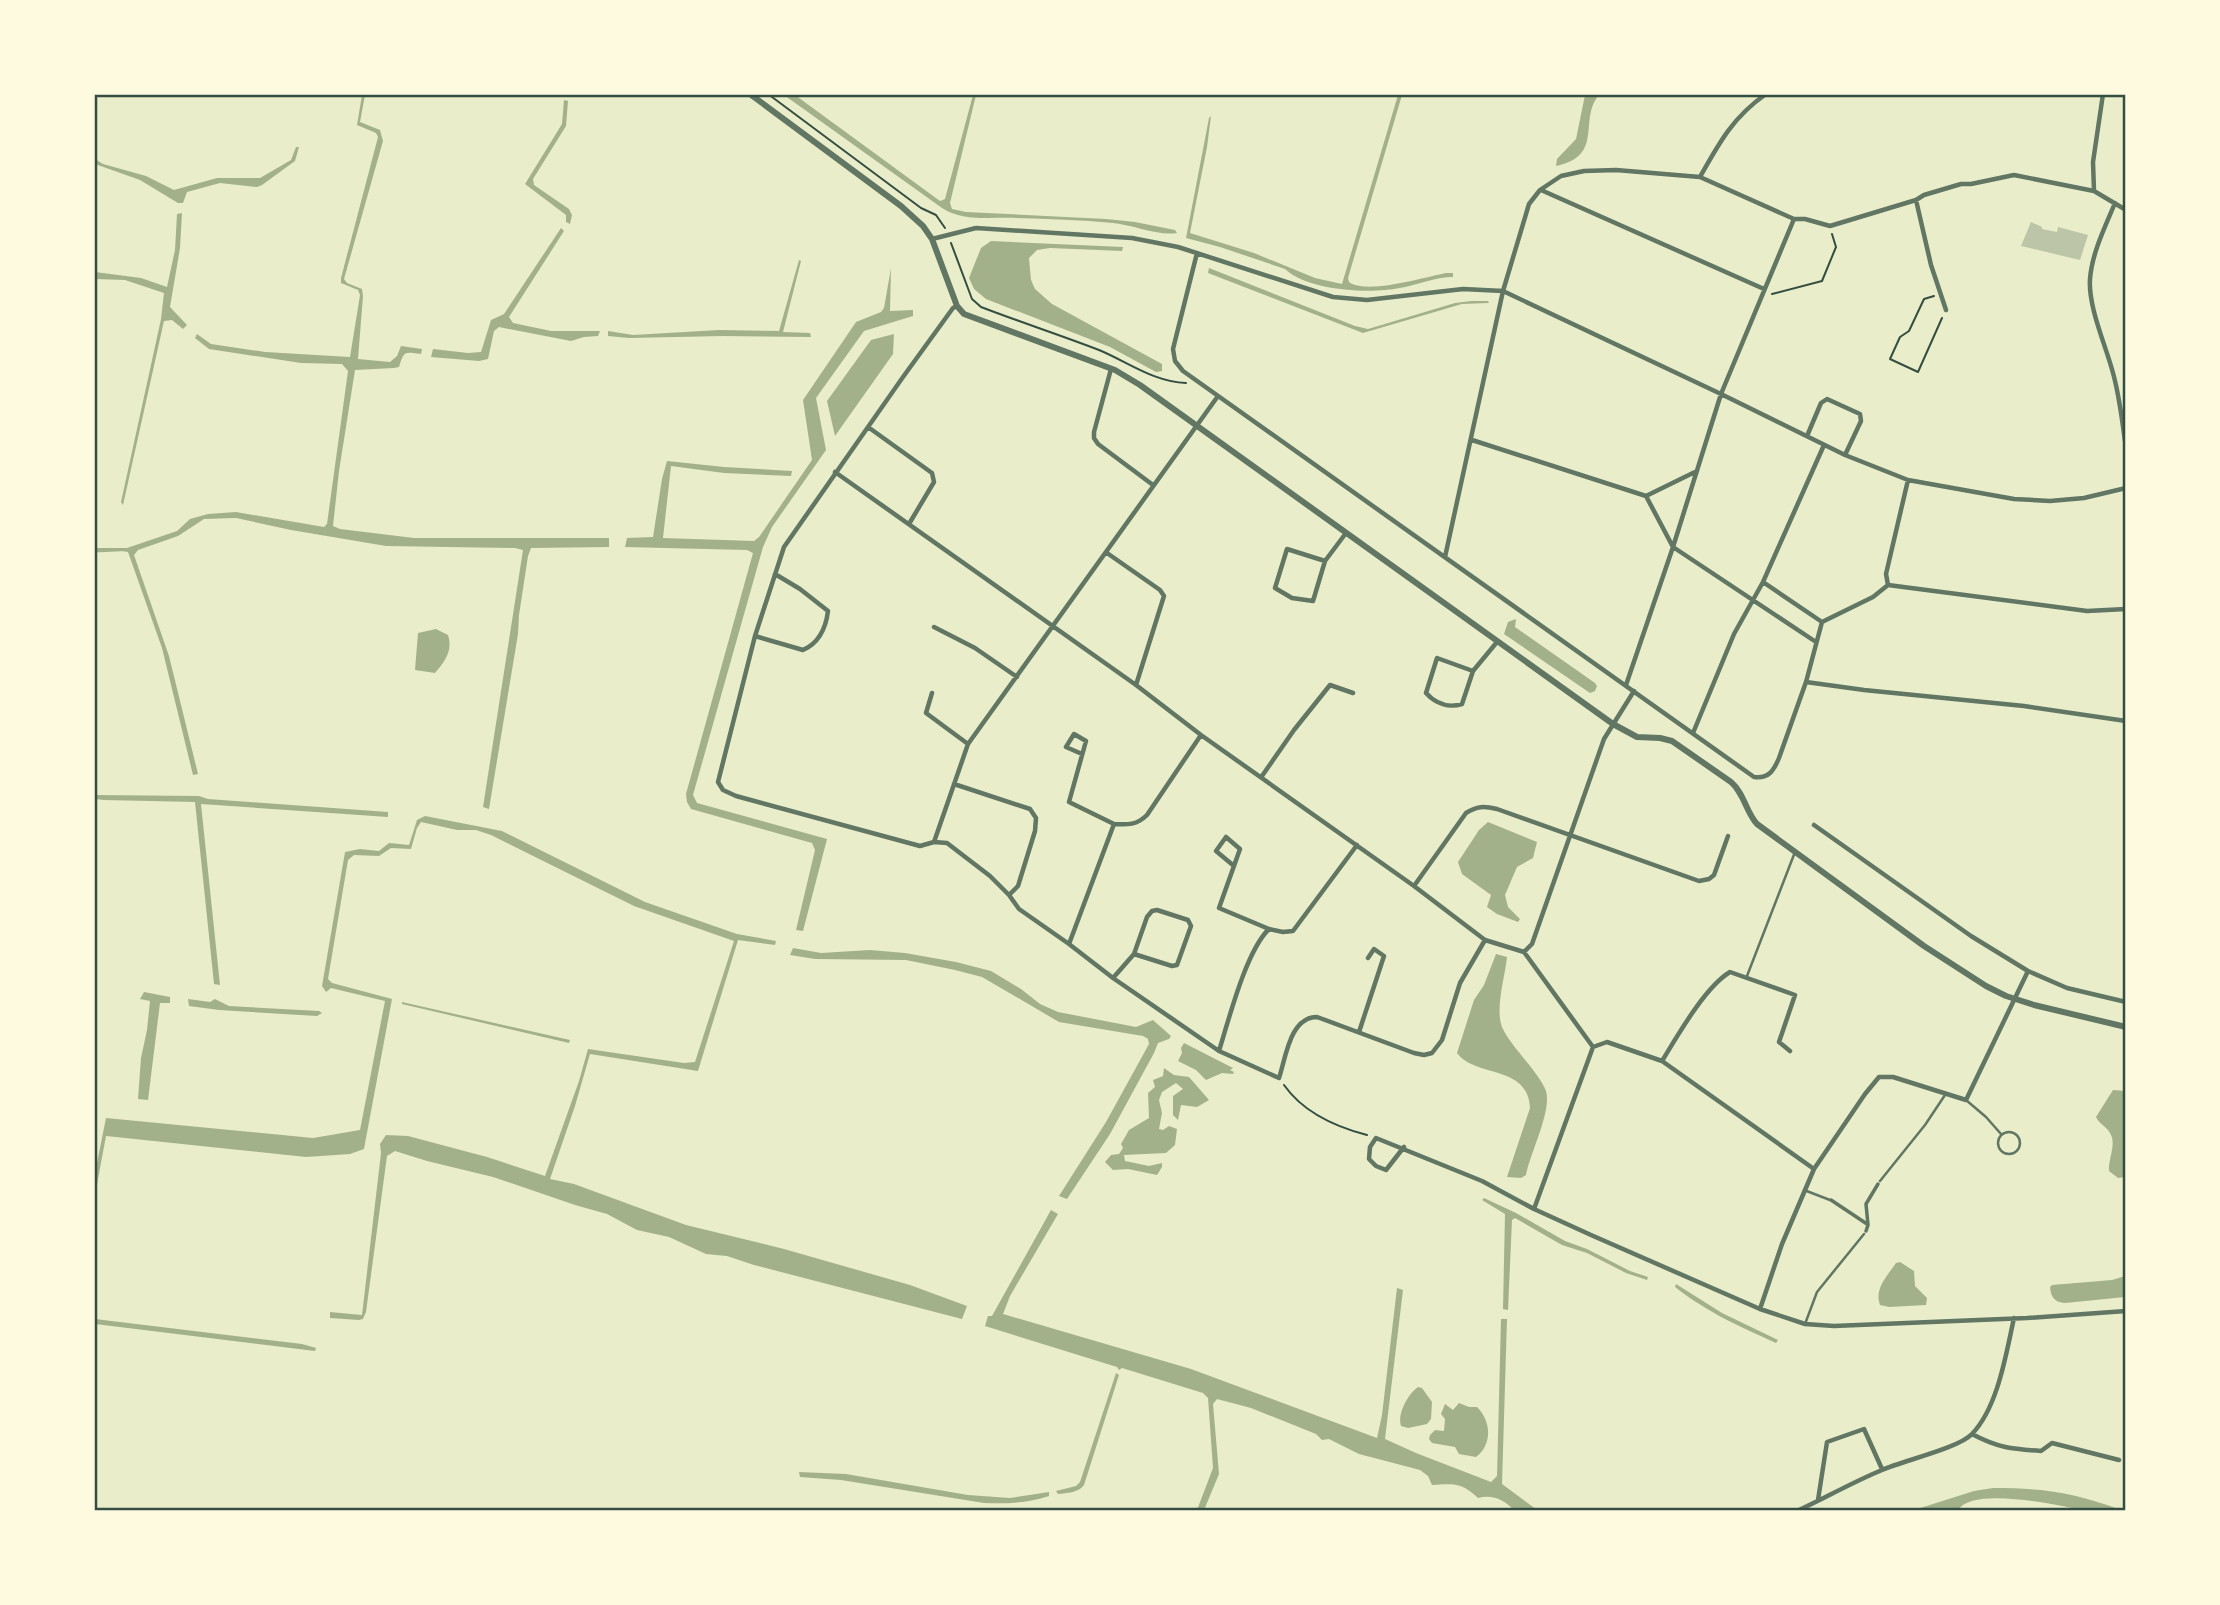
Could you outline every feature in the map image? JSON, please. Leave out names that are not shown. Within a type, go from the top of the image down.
[{"type":"street","points":[[750,94],[901,206],[923,226],[932,239],[957,306],[964,314],[1111,369],[1140,385],[1613,724],[1634,736],[1672,741],[1731,782],[1738,789],[1754,821],[1950,964],[2015,1000],[2126,1027]]},
{"type":"street","points":[[1700,177],[1722,136],[1744,112],[1766,94]]},
{"type":"street","points":[[2094,191],[2094,162],[2103,94]]},
{"type":"street","points":[[1445,556],[1503,291],[1529,204],[1540,190],[1561,176],[1584,171],[1616,170],[1700,177],[1794,219],[1830,226],[1916,200],[1924,194],[1961,184],[2014,175],[2094,191],[2126,210]]},
{"type":"street","points":[[1540,190],[1763,290]]},
{"type":"street","points":[[1916,200],[1946,310]]},
{"type":"street","points":[[2115,203],[2093,258],[2090,282],[2097,320],[2113,372],[2126,447]]},
{"type":"street","points":[[1626,685],[1674,547],[1721,394],[1794,219]]},
{"type":"street","points":[[932,239],[976,228],[1103,235],[1162,243],[1333,297],[1367,300],[1463,289],[1503,291],[1844,455],[1908,480],[2014,499],[2050,501],[2084,498],[2126,488]]},
{"type":"street","points":[[1197,253],[1173,355],[1183,371],[1754,777],[1764,777],[1774,769],[1806,682],[1822,622],[1873,597],[1888,586],[2087,611],[2126,609]]},
{"type":"street","points":[[957,306],[939,327],[784,547],[755,636],[718,782],[723,790],[920,846],[934,842],[947,843],[990,876],[1009,895],[1018,909],[1113,978],[1219,1051],[1279,1078],[1296,1027],[1309,1017],[1317,1017],[1414,1053],[1432,1053],[1442,1040],[1460,983],[1485,940]]},
{"type":"street","points":[[1111,369],[1094,438],[1098,444],[1153,485]]},
{"type":"street","points":[[934,842],[968,744],[1218,396]]},
{"type":"street","points":[[1807,436],[1821,403],[1826,399],[1860,414],[1861,421],[1844,455]]},
{"type":"street","points":[[868,427],[932,473],[934,482],[909,524]]},
{"type":"street","points":[[1472,440],[1646,496],[1674,547],[1816,642]]},
{"type":"street","points":[[1693,733],[1734,634],[1754,602],[1824,445]]},
{"type":"street","points":[[1646,496],[1698,471]]},
{"type":"street","points":[[835,472],[1136,685],[1485,940],[1524,952],[1593,1047]]},
{"type":"street","points":[[1888,586],[1886,574],[1908,480]]},
{"type":"street","points":[[1325,561],[1287,549],[1275,588],[1292,598],[1313,601],[1325,561],[1346,533]]},
{"type":"street","points":[[1107,553],[1160,590],[1164,596],[1136,685]]},
{"type":"street","points":[[755,636],[803,650],[814,643],[827,620],[828,611],[775,573]]},
{"type":"street","points":[[1763,582],[1822,622]]},
{"type":"street","points":[[934,627],[975,648],[1017,677]]},
{"type":"street","points":[[1473,671],[1437,658],[1426,693],[1444,704],[1462,704],[1473,671],[1497,642]]},
{"type":"street","points":[[1806,682],[2024,706],[2126,721]]},
{"type":"street","points":[[1262,776],[1330,685],[1353,693]]},
{"type":"street","points":[[1524,952],[1532,944],[1604,739],[1634,691]]},
{"type":"street","points":[[932,693],[926,713],[968,744]]},
{"type":"street","points":[[1082,754],[1066,747],[1074,734],[1086,741],[1069,802],[1114,824],[1127,825],[1139,822],[1147,815],[1201,735]]},
{"type":"street","points":[[954,784],[1030,808],[1036,818],[1035,831],[1018,886],[1009,895]]},
{"type":"street","points":[[1414,886],[1466,813],[1485,806],[1699,881],[1709,879],[1714,874],[1728,836]]},
{"type":"street","points":[[1069,944],[1114,824]]},
{"type":"street","points":[[1815,825],[1971,936],[2028,971],[2067,988],[2125,1001]]},
{"type":"street","points":[[1234,866],[1216,851],[1226,837],[1240,849],[1234,866],[1219,908],[1269,929],[1293,931],[1357,845]]},
{"type":"street","points":[[1113,978],[1134,954],[1147,917],[1152,911],[1157,910],[1188,920],[1191,926],[1177,965],[1172,966],[1134,954]]},
{"type":"street","points":[[1219,1051],[1250,961],[1260,938],[1269,929]]},
{"type":"street","points":[[1359,1032],[1384,956],[1374,949],[1368,958]]},
{"type":"street","points":[[1760,1309],[1782,1244],[1814,1169],[1865,1094],[1880,1077],[1893,1077],[1966,1100],[2028,971]]},
{"type":"street","points":[[1662,1060],[1719,978],[1730,972],[1795,995],[1779,1042],[1790,1051]]},
{"type":"street","points":[[1593,1047],[1608,1042],[1662,1060],[1814,1169]]},
{"type":"street","points":[[1534,1209],[1593,1047]]},
{"type":"street","points":[[1404,1147],[1390,1168],[1382,1169],[1369,1159],[1370,1147],[1376,1138],[1404,1147],[1482,1181],[1534,1209],[1760,1309],[1805,1324],[1834,1326],[2126,1311]]},
{"type":"street","points":[[1865,1233],[1868,1225],[1866,1204],[1879,1182]]},
{"type":"street","points":[[1831,1200],[1868,1225]]},
{"type":"street","points":[[1799,1510],[1882,1469],[1958,1443],[1972,1434],[1995,1393],[2014,1318]]},
{"type":"street","points":[[1818,1502],[1827,1442],[1864,1429],[1882,1469]]},
{"type":"street","points":[[1972,1434],[2003,1448],[2041,1451],[2052,1443],[2119,1460]]},
{"type":"lane","points":[[1747,976],[1795,852]]},
{"type":"lane","points":[[1879,1182],[1925,1125],[1945,1095]]},
{"type":"lane","points":[[1966,1100],[1986,1116],[2002,1135]]},
{"type":"lane","points":[[2009,1132],[2018,1137],[2020,1148],[2014,1153],[2004,1153],[1999,1148],[1998,1141],[2002,1135],[2009,1132]]},
{"type":"lane","points":[[1804,1190],[1831,1200]]},
{"type":"lane","points":[[1805,1324],[1817,1292],[1865,1233]]},
{"type":"path","points":[[768,94],[921,208],[936,215],[948,233],[975,303],[1099,350],[1162,380],[1199,383]]},
{"type":"path","points":[[1763,290],[1773,295],[1822,281],[1836,247],[1830,226]]},
{"type":"path","points":[[1940,295],[1924,299],[1909,331],[1900,337],[1890,359],[1918,372],[1946,310]]},
{"type":"path","points":[[1279,1078],[1287,1089],[1321,1117],[1346,1129],[1376,1138]]},
{"type":"shaded area","points":[[362,95],[365,95],[360,122],[380,130],[383,141],[344,279],[362,289],[358,359],[390,362],[397,356],[401,346],[422,349],[421,354],[404,355],[399,367],[355,370],[333,526],[414,538],[609,538],[609,547],[531,548],[489,809],[483,807],[523,550],[386,546],[236,518],[204,519],[178,536],[138,550],[134,555],[169,656],[198,774],[193,775],[162,648],[128,552],[95,552],[95,548],[127,548],[177,531],[190,519],[208,514],[236,512],[324,527],[327,524],[348,371],[342,364],[301,363],[209,349],[195,338],[197,334],[211,344],[265,352],[350,357],[360,295],[358,290],[341,283],[341,278],[378,137],[376,133],[357,125]]},
{"type":"shaded area","points":[[784,95],[795,95],[940,201],[945,199],[973,95],[976,95],[950,203],[952,209],[1135,222],[1175,230],[1177,233],[1162,233],[1113,223],[978,218],[950,212]]},
{"type":"shaded area","points":[[1398,95],[1402,95],[1349,282],[1369,287],[1446,273],[1453,273],[1453,277],[1387,290],[1340,289],[1308,282],[1285,269],[1186,238],[1211,116],[1190,233],[1254,253],[1315,278],[1342,284]]},
{"type":"shaded area","points":[[1585,95],[1599,95],[1590,115],[1586,145],[1571,161],[1556,166],[1557,159],[1576,139]]},
{"type":"shaded area","points":[[564,100],[568,101],[566,126],[533,179],[534,185],[569,209],[572,215],[570,224],[566,222],[566,215],[525,184],[562,124]]},
{"type":"shaded area","points":[[296,147],[299,147],[295,161],[262,185],[257,187],[220,183],[187,192],[183,203],[178,203],[140,180],[95,164],[95,159],[103,164],[146,176],[174,190],[217,178],[260,178],[291,160]]},
{"type":"shaded area","points":[[182,213],[180,248],[170,307],[187,325],[183,329],[172,320],[164,321],[123,505],[121,502],[161,319],[164,293],[125,280],[95,279],[95,272],[141,278],[167,287],[175,250],[177,214]]},
{"type":"shaded area","points":[[561,228],[564,231],[509,317],[513,323],[551,331],[600,331],[598,336],[571,341],[499,327],[494,331],[488,359],[479,361],[431,357],[433,349],[481,352],[491,320],[504,314]]},
{"type":"shaded area","points":[[991,241],[1123,247],[1122,251],[1050,248],[1037,250],[1029,258],[1031,280],[1035,289],[1052,304],[1162,364],[1162,371],[1156,372],[1110,347],[986,299],[974,289],[969,278],[981,248]]},
{"type":"shaded area","points":[[799,260],[801,261],[783,332],[810,333],[811,337],[608,336],[608,331],[633,335],[719,330],[779,331]]},
{"type":"shaded area","points":[[891,268],[890,311],[913,310],[913,316],[864,331],[816,398],[826,450],[772,527],[763,547],[693,795],[697,803],[827,839],[803,931],[796,930],[815,850],[812,843],[691,809],[687,802],[686,794],[753,553],[747,550],[625,547],[627,538],[653,537],[667,461],[792,471],[791,476],[724,473],[671,466],[663,538],[754,541],[759,537],[812,460],[803,400],[856,322],[881,312],[884,308]]},
{"type":"shaded area","points":[[1209,268],[1368,329],[1455,303],[1489,303],[1462,304],[1363,333],[1208,273]]},
{"type":"shaded area","points":[[894,334],[893,354],[835,436],[827,401],[871,340]]},
{"type":"shaded area","points":[[1516,619],[1515,627],[1595,683],[1595,691],[1590,693],[1504,634],[1508,622]]},
{"type":"shaded area","points":[[436,629],[448,635],[447,656],[435,673],[415,670],[418,633]]},
{"type":"shaded area","points":[[94,795],[199,796],[208,799],[388,812],[388,817],[201,804],[220,985],[214,984],[195,802],[104,800],[95,799]]},
{"type":"shaded area","points":[[425,816],[502,831],[645,902],[737,934],[776,941],[775,945],[738,940],[698,1071],[590,1054],[550,1179],[574,1184],[686,1225],[784,1249],[910,1285],[967,1306],[962,1319],[727,1256],[706,1254],[669,1237],[637,1230],[607,1214],[493,1177],[395,1151],[387,1156],[366,1312],[363,1319],[359,1320],[330,1318],[330,1312],[362,1315],[380,1144],[386,1135],[408,1136],[545,1176],[588,1049],[684,1063],[695,1062],[734,941],[634,906],[491,835],[476,830],[457,830],[421,822],[411,849],[391,848],[379,856],[354,855],[348,860],[328,979],[332,983],[392,999],[364,1149],[350,1154],[306,1157],[106,1136],[95,1195],[95,1173],[106,1118],[313,1138],[360,1130],[385,1001],[331,988],[326,992],[322,986],[345,852],[360,849],[379,851],[389,843],[409,845],[417,820]]},
{"type":"shaded area","points":[[1488,822],[1537,842],[1533,858],[1517,867],[1505,895],[1508,907],[1520,919],[1518,922],[1487,907],[1491,895],[1462,874],[1458,862],[1479,830]]},
{"type":"shaded area","points":[[793,948],[821,953],[870,950],[905,953],[956,962],[991,971],[1040,1004],[1058,1012],[1136,1027],[1153,1020],[1171,1036],[1158,1043],[1110,1134],[1067,1199],[1059,1196],[1106,1122],[1149,1044],[1148,1039],[1059,1022],[982,977],[955,970],[906,960],[815,959],[790,955]]},
{"type":"shaded area","points":[[1496,954],[1507,957],[1500,1002],[1502,1027],[1542,1084],[1547,1099],[1526,1175],[1521,1178],[1507,1177],[1530,1108],[1527,1094],[1520,1084],[1511,1078],[1465,1061],[1457,1053],[1474,1000],[1484,985]]},
{"type":"shaded area","points":[[144,992],[170,997],[170,1003],[160,1003],[148,1100],[138,1099],[150,1001],[140,999]]},
{"type":"shaded area","points":[[188,999],[210,1002],[215,999],[229,1006],[322,1013],[317,1016],[219,1010],[189,1006]]},
{"type":"shaded area","points":[[402,1002],[570,1040],[569,1043]]},
{"type":"shaded area","points":[[1184,1043],[1233,1068],[1230,1070],[1233,1074],[1222,1073],[1206,1080],[1196,1070],[1178,1061]]},
{"type":"shaded area","points":[[1164,1068],[1174,1075],[1189,1077],[1209,1100],[1197,1107],[1181,1105],[1178,1120],[1173,1115],[1173,1096],[1183,1089],[1176,1083],[1162,1092],[1159,1100],[1162,1113],[1159,1129],[1163,1130],[1169,1126],[1177,1129],[1175,1145],[1166,1153],[1124,1155],[1125,1161],[1149,1166],[1162,1163],[1157,1175],[1128,1169],[1113,1170],[1105,1162],[1111,1155],[1119,1154],[1129,1130],[1149,1118],[1148,1093],[1155,1087],[1153,1080],[1163,1076]]},
{"type":"shaded area","points":[[2113,1090],[2125,1091],[2125,1177],[2118,1178],[2109,1171],[2113,1143],[2111,1135],[2096,1117]]},
{"type":"shaded area","points":[[1484,1198],[1565,1241],[1648,1277],[1647,1280],[1626,1273],[1587,1253],[1562,1245],[1515,1218],[1512,1220],[1508,1310],[1503,1309],[1505,1214],[1482,1200]]},
{"type":"shaded area","points":[[1051,1210],[1058,1214],[1010,1296],[1003,1314],[1191,1369],[1377,1438],[1397,1288],[1403,1290],[1385,1439],[1491,1482],[1497,1476],[1501,1319],[1507,1319],[1502,1484],[1537,1510],[1514,1510],[1498,1499],[1478,1498],[1467,1489],[1456,1485],[1432,1485],[1428,1476],[1420,1470],[1359,1454],[1251,1408],[1217,1399],[1213,1404],[1219,1474],[1204,1510],[1197,1510],[1213,1468],[1208,1398],[1203,1393],[1122,1368],[1119,1370],[1117,1367],[985,1326],[988,1316],[992,1316]]},
{"type":"shaded area","points":[[1900,1262],[1914,1271],[1915,1286],[1927,1298],[1926,1305],[1880,1305],[1882,1283],[1896,1263]]},
{"type":"shaded area","points":[[2125,1276],[2125,1297],[2065,1303],[2054,1299],[2050,1287],[2112,1280]]},
{"type":"shaded area","points":[[1676,1284],[1722,1313],[1778,1340],[1776,1343],[1712,1312],[1675,1287]]},
{"type":"shaded area","points":[[95,1319],[302,1344],[316,1348],[315,1351],[95,1324]]},
{"type":"shaded area","points":[[1116,1373],[1119,1375],[1084,1485],[1076,1491],[1058,1494],[1056,1491],[1076,1486],[1080,1482]]},
{"type":"shaded area","points":[[1418,1387],[1422,1388],[1432,1402],[1431,1419],[1427,1424],[1408,1428],[1401,1426],[1404,1405]]},
{"type":"shaded area","points":[[1459,1403],[1477,1407],[1485,1419],[1487,1440],[1476,1457],[1459,1454],[1455,1447],[1432,1443],[1429,1439],[1435,1430],[1444,1431],[1445,1419],[1441,1414],[1445,1404],[1453,1410]]},
{"type":"shaded area","points":[[799,1472],[846,1474],[968,1495],[1010,1498],[1049,1492],[1049,1496],[1017,1503],[984,1503],[841,1480],[800,1477]]},
{"type":"shaded area","points":[[1993,1488],[2058,1492],[2121,1510],[2087,1511],[2036,1501],[1997,1498],[1967,1503],[1958,1510],[1914,1510],[1974,1491]]},
{"type":"building","points":[[2031,222],[2042,229],[2057,232],[2058,227],[2088,235],[2080,260],[2021,246]]}]
